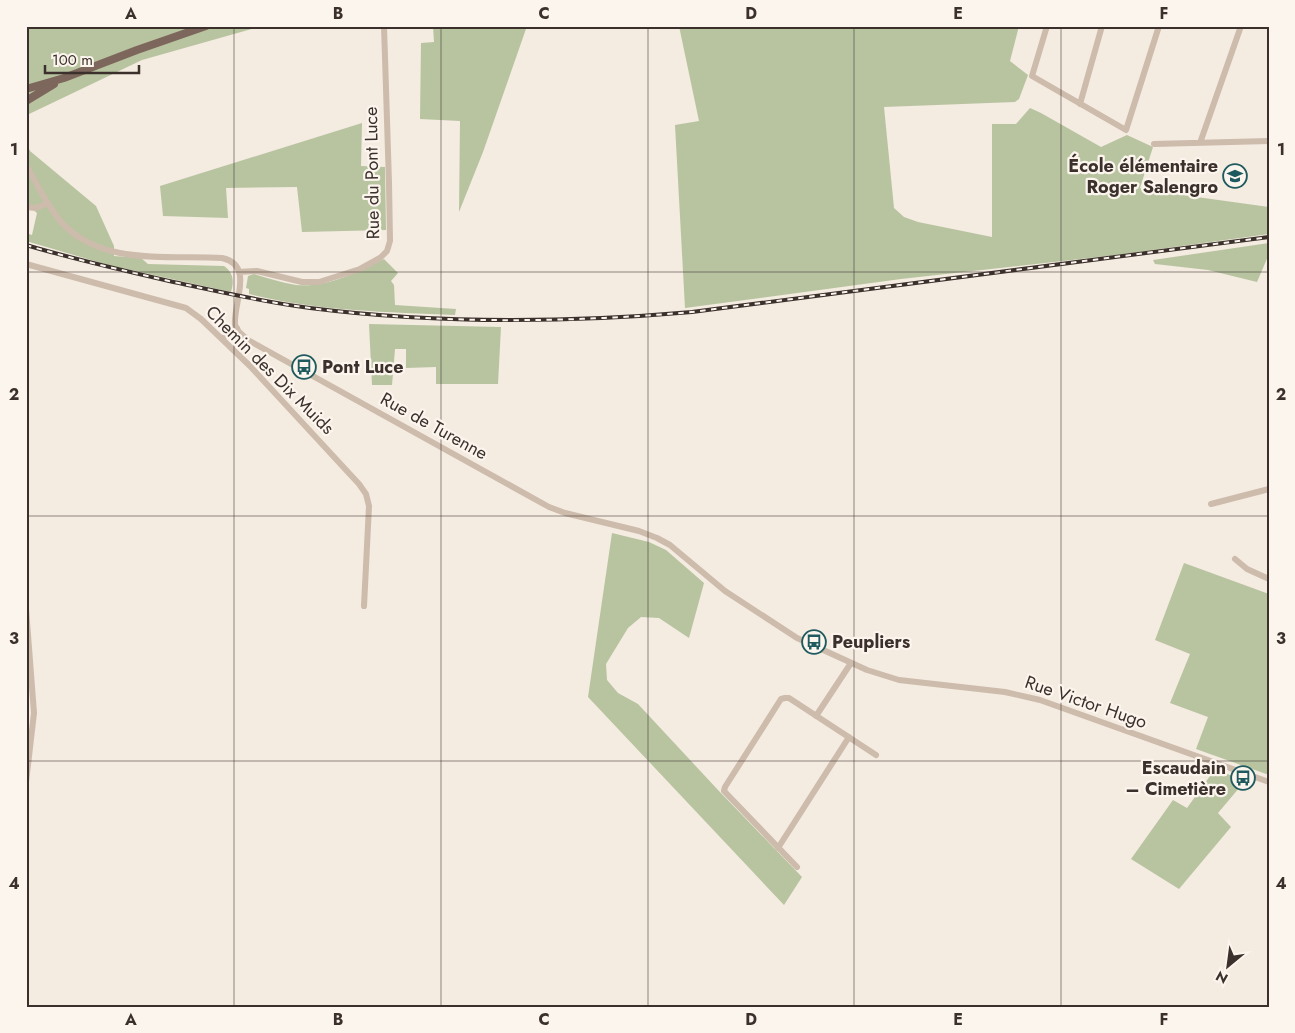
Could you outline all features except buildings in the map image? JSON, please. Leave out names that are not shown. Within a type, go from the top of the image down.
[{"type":"main road","points":[[26,88],[64,78],[206,26]]},
{"type":"main road","points":[[26,101],[64,78]]},
{"type":"street","name":"Rue du Pont Luce","points":[[239,272],[257,270],[302,282],[319,282],[360,269],[380,258],[387,251],[390,241],[384,26]]},
{"type":"street","points":[[1046,26],[1032,76],[1126,130],[1159,26]]},
{"type":"street","points":[[1080,104],[1102,26]]},
{"type":"street","points":[[1200,143],[1241,26]]},
{"type":"street","points":[[1154,144],[1269,141]]},
{"type":"street","points":[[26,165],[60,220],[81,239],[100,247],[136,255],[222,258],[233,263],[239,272],[240,282],[235,318],[237,328],[229,332],[222,339]]},
{"type":"street","points":[[26,207],[36,208],[48,203]]},
{"type":"street","name":"Chemin des Dix Muids","points":[[26,264],[182,306],[198,316],[222,339],[308,428],[364,490],[369,506],[364,606]]},
{"type":"street","name":"Rue de Turenne","points":[[237,328],[240,334],[256,344],[549,507],[653,536],[670,546],[706,576]]},
{"type":"street","points":[[1212,504],[1269,489]]},
{"type":"street","points":[[1235,559],[1247,569],[1269,579]]},
{"type":"street","name":"Rue Victor Hugo","points":[[706,576],[731,595],[797,638],[880,675],[899,680],[1005,692],[1040,700],[1269,782]]},
{"type":"street","points":[[26,609],[34,713],[26,782]]},
{"type":"street","points":[[816,716],[851,663]]},
{"type":"street","points":[[797,867],[725,793],[724,789],[781,699],[789,698],[876,755]]},
{"type":"street","points":[[778,848],[849,737]]},
{"type":"green space","points":[[26,26],[262,26],[142,60],[26,117]]},
{"type":"green space","points":[[433,26],[527,26],[483,152],[459,212],[460,121],[420,119],[421,43],[434,42]]},
{"type":"green space","points":[[679,26],[1019,26],[1010,61],[1028,75],[1019,99],[1015,102],[884,107],[894,208],[904,217],[918,222],[992,237],[992,124],[1016,124],[1030,108],[1101,147],[1127,135],[1153,147],[1140,188],[1269,207],[1269,234],[1116,255],[901,279],[685,308],[675,125],[699,121]]},
{"type":"green space","points":[[362,123],[361,166],[385,167],[386,230],[302,232],[297,187],[226,188],[228,218],[163,216],[160,186]]},
{"type":"green space","points":[[26,142],[30,151],[96,206],[114,246],[114,256],[141,258],[148,264],[224,266],[230,272],[232,278],[231,292],[108,265],[26,241],[26,233],[32,235],[37,213],[26,204]]},
{"type":"green space","points":[[1269,243],[1269,254],[1257,282],[1208,270],[1155,264],[1153,260]]},
{"type":"green space","points":[[384,259],[398,273],[391,281],[394,285],[395,305],[456,309],[455,315],[351,310],[300,304],[249,294],[249,289],[246,288],[248,276],[254,274],[296,285],[319,284],[342,278]]},
{"type":"green space","points":[[369,324],[501,327],[498,384],[436,384],[436,367],[406,368],[406,349],[395,349],[392,385],[372,385]]},
{"type":"green space","points":[[612,533],[649,542],[666,550],[704,583],[689,638],[659,618],[641,617],[628,628],[606,664],[607,680],[618,693],[638,704],[802,877],[784,905],[588,697]]},
{"type":"green space","points":[[1184,563],[1269,594],[1269,775],[1196,749],[1208,717],[1170,703],[1190,654],[1155,640]]},
{"type":"green space","points":[[1215,769],[1245,781],[1218,813],[1231,827],[1179,889],[1131,859],[1173,800],[1187,808]]},
{"type":"railway","points":[[26,245],[79,260],[169,281],[292,306],[405,317],[549,320],[692,312],[1269,237]]},
{"type":"place","name":"École élémentaire Roger Salengro","points":[[1235,176]]},
{"type":"place","name":"Pont Luce","points":[[304,367]]},
{"type":"place","name":"Peupliers","points":[[814,642]]},
{"type":"place","name":"Escaudain – Cimetière","points":[[1243,778]]}]
